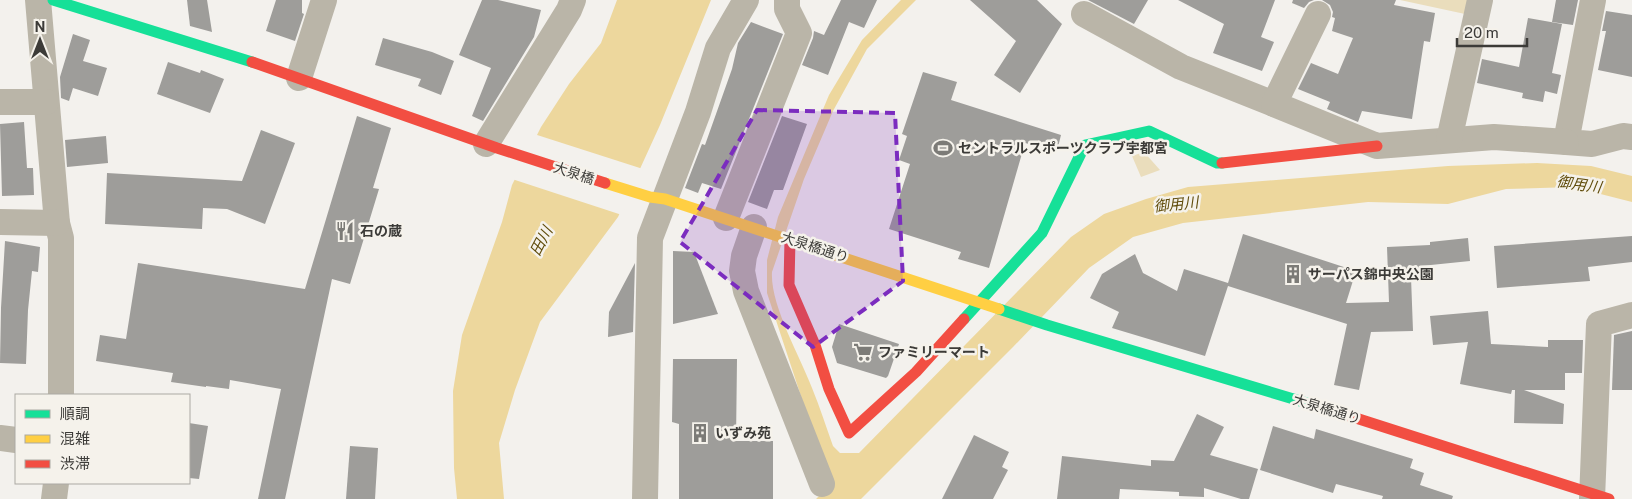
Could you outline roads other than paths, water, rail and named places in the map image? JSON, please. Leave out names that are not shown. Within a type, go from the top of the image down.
[{"type":"street","points":[[38,0],[57,223],[61,238],[61,394]]},
{"type":"street","name":"大泉橋","points":[[54,0],[299,78],[492,146],[657,198]]},
{"type":"street","points":[[299,78],[324,0]]},
{"type":"street","points":[[492,146],[570,10],[573,0]]},
{"type":"street","points":[[645,499],[650,238],[657,198],[698,112],[718,48],[746,0]]},
{"type":"street","points":[[726,218],[799,33],[787,9],[787,0]]},
{"type":"street","points":[[1449,140],[1480,0]]},
{"type":"street","points":[[1566,142],[1593,0]]},
{"type":"street","points":[[1084,14],[1182,67],[1377,146]]},
{"type":"street","points":[[1274,104],[1318,14]]},
{"type":"street","points":[[0,102],[46,102]]},
{"type":"street","points":[[790,239],[788,285],[815,345],[829,390],[849,433],[916,372],[1042,233],[1086,145],[1149,132],[1217,163],[1377,146],[1494,137],[1592,144],[1623,136],[1632,137]]},
{"type":"street","name":"大泉橋通り","points":[[657,198],[754,227],[1042,323],[1361,419],[1598,497]]},
{"type":"street","points":[[0,222],[57,223]]},
{"type":"street","points":[[754,227],[744,256],[742,271],[746,291],[822,484]]},
{"type":"street","points":[[1598,497],[1599,324],[1632,315]]},
{"type":"street","points":[[0,438],[15,440]]},
{"type":"street","points":[[54,499],[56,484]]},
{"type":"water","name":"田川","points":[[617,0],[711,0],[660,125],[618,217],[540,322],[515,390],[499,443],[504,499],[457,499],[454,468],[453,391],[462,335],[502,222],[512,185],[541,127],[569,84],[601,43]]},
{"type":"water","name":"御用川","points":[[901,0],[916,0],[867,49],[833,111],[804,179],[772,272],[776,300],[781,315],[815,395],[833,446],[840,453],[859,453],[1071,237],[1104,214],[1146,199],[1188,187],[1448,166],[1537,163],[1591,166],[1632,176],[1632,202],[1573,187],[1506,189],[1448,204],[1368,202],[1183,223],[1133,237],[1089,268],[861,499],[816,499],[825,490],[824,466],[767,293],[767,260],[778,217],[829,95],[862,40]]},
{"type":"place","name":"セントラルスポーツクラブ宇都宮","points":[[943,148]]},
{"type":"place","name":"石の蔵","points":[[345,231]]},
{"type":"place","name":"サーパス錦中央公園","points":[[1293,274]]},
{"type":"place","name":"ファミリーマート","points":[[863,352]]},
{"type":"place","name":"いずみ苑","points":[[700,433]]}]
